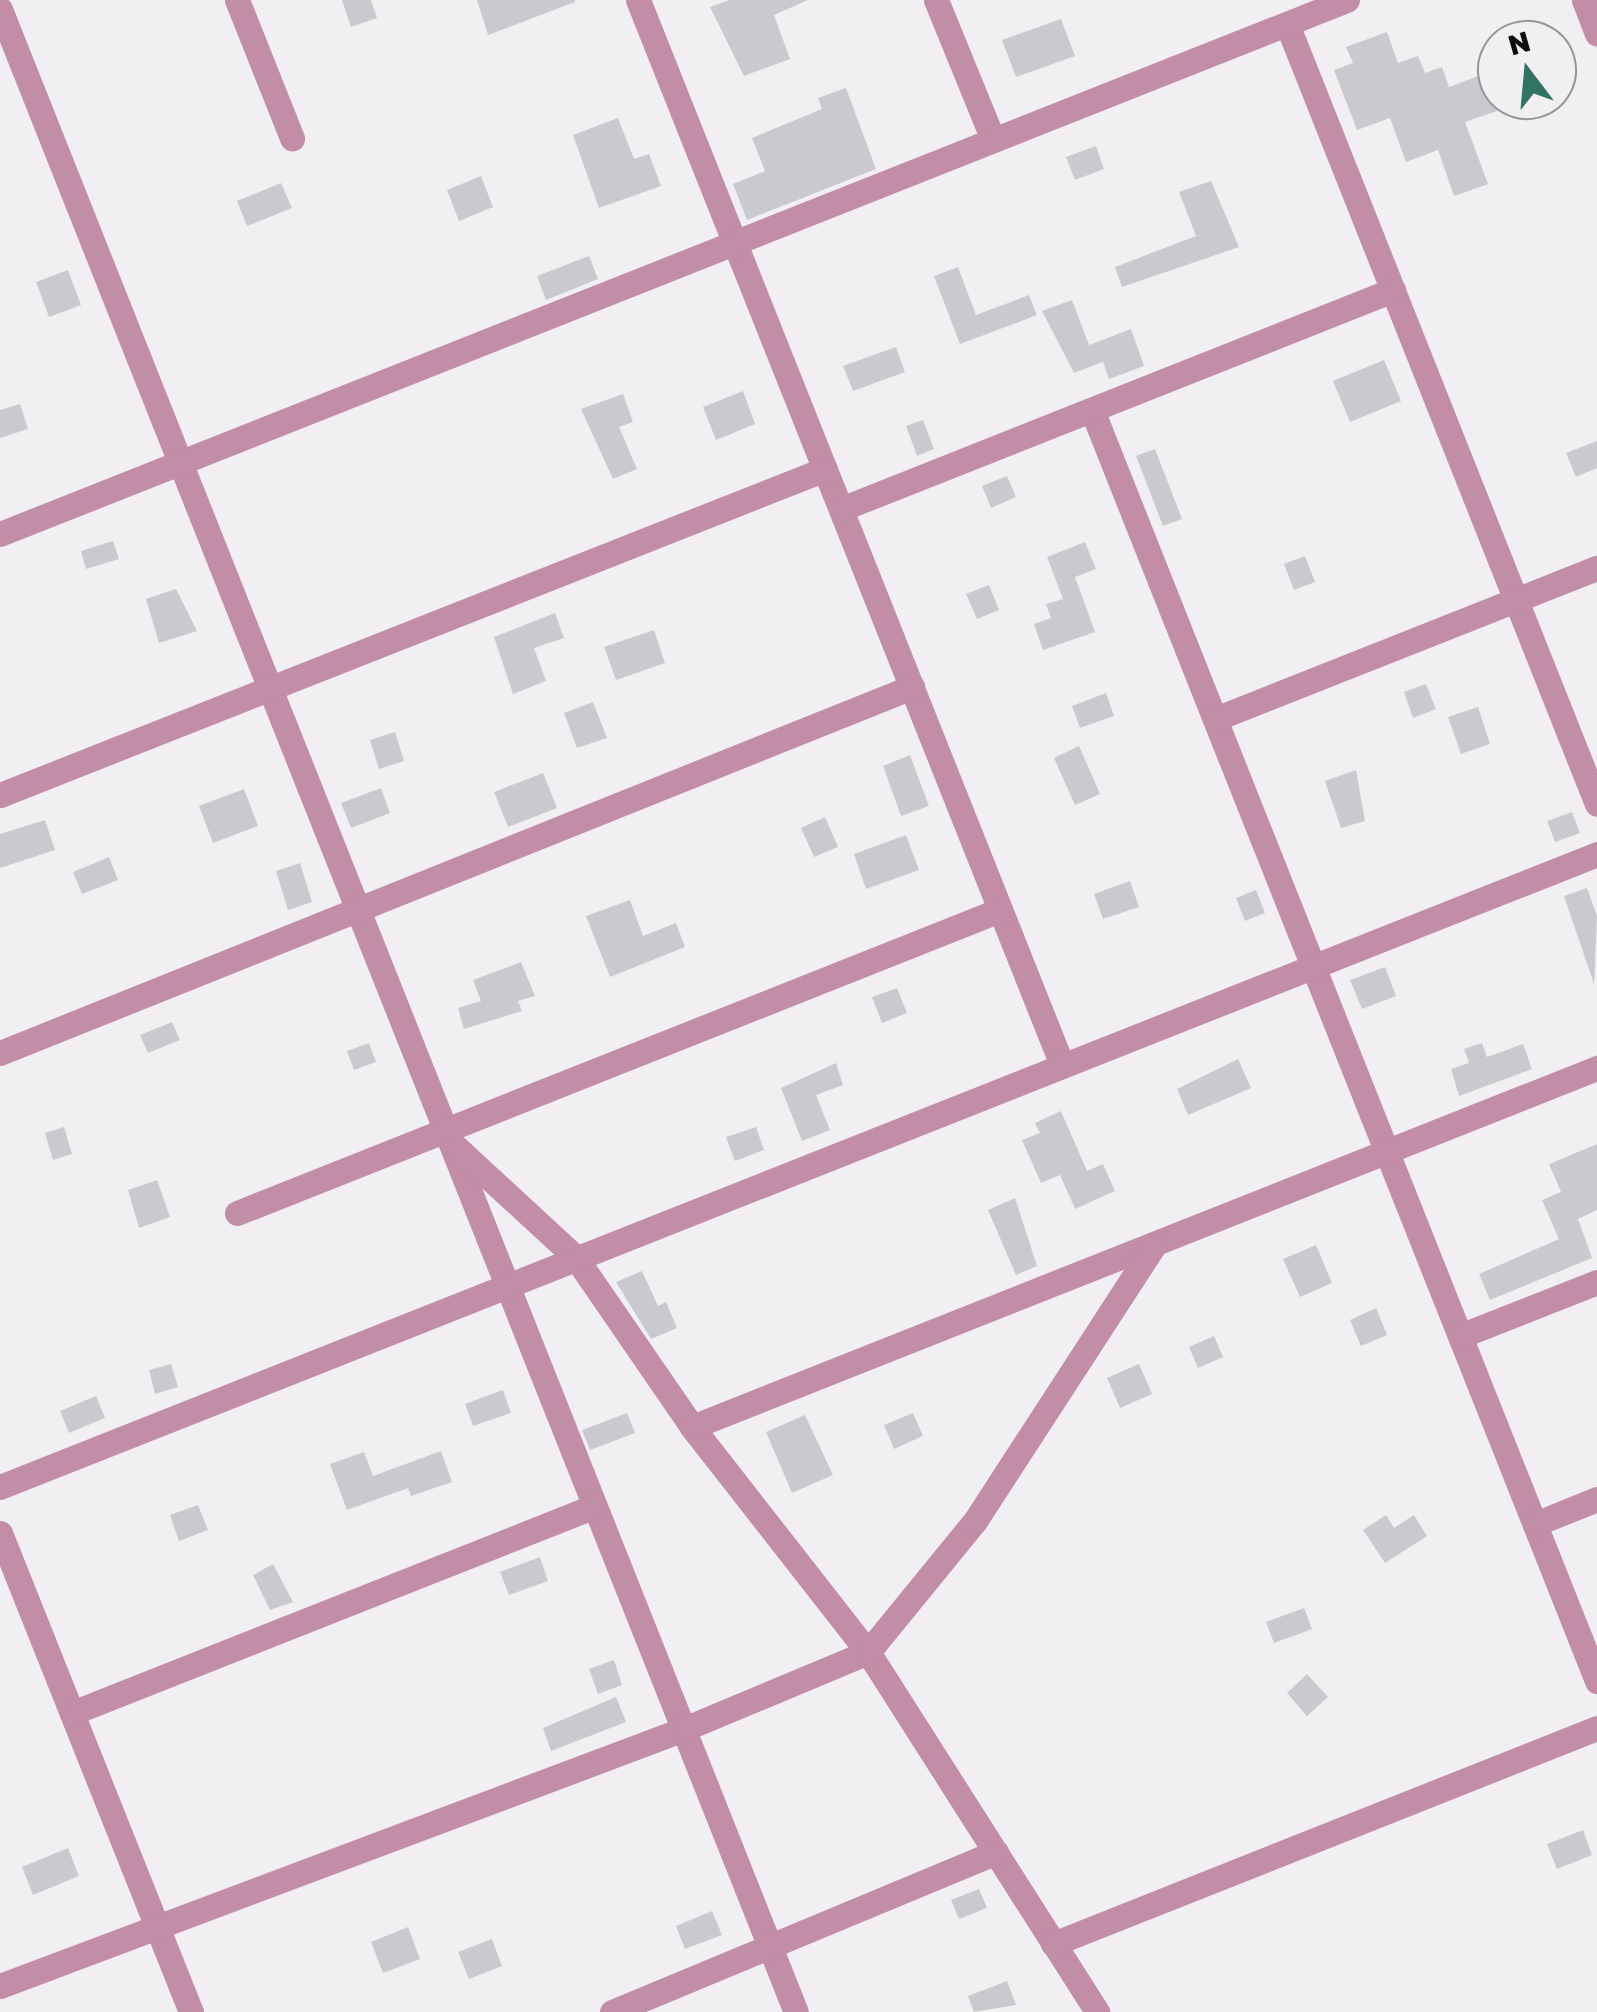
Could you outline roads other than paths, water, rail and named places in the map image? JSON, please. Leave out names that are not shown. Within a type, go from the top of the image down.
[{"type":"street","points":[[237,0],[292,138]]},
{"type":"street","points":[[638,0],[1062,1066]]},
{"type":"street","points":[[936,0],[992,140]]},
{"type":"street","points":[[0,534],[1347,0]]},
{"type":"street","points":[[1584,0],[1597,34]]},
{"type":"street","points":[[0,10],[796,2012]]},
{"type":"street","points":[[1287,24],[1597,804]]},
{"type":"street","points":[[841,509],[1393,290]]},
{"type":"street","points":[[1092,410],[1597,1680]]},
{"type":"street","points":[[0,796],[825,469]]},
{"type":"street","points":[[1214,720],[1597,568]]},
{"type":"street","points":[[0,1053],[912,687]]},
{"type":"street","points":[[0,1486],[1597,854]]},
{"type":"street","points":[[238,1213],[448,1136],[1000,910]]},
{"type":"street","points":[[692,1427],[1597,1068]]},
{"type":"street","points":[[448,1136],[576,1258],[692,1427],[868,1652],[1097,2012]]},
{"type":"street","points":[[0,1986],[684,1729],[868,1652],[974,1521],[1155,1244]]},
{"type":"street","points":[[1460,1336],[1597,1282]]},
{"type":"street","points":[[1535,1524],[1597,1499]]},
{"type":"street","points":[[72,1714],[596,1506]]},
{"type":"street","points":[[0,1533],[191,2012]]},
{"type":"street","points":[[1054,1944],[1597,1728]]},
{"type":"street","points":[[612,2012],[996,1852]]}]
